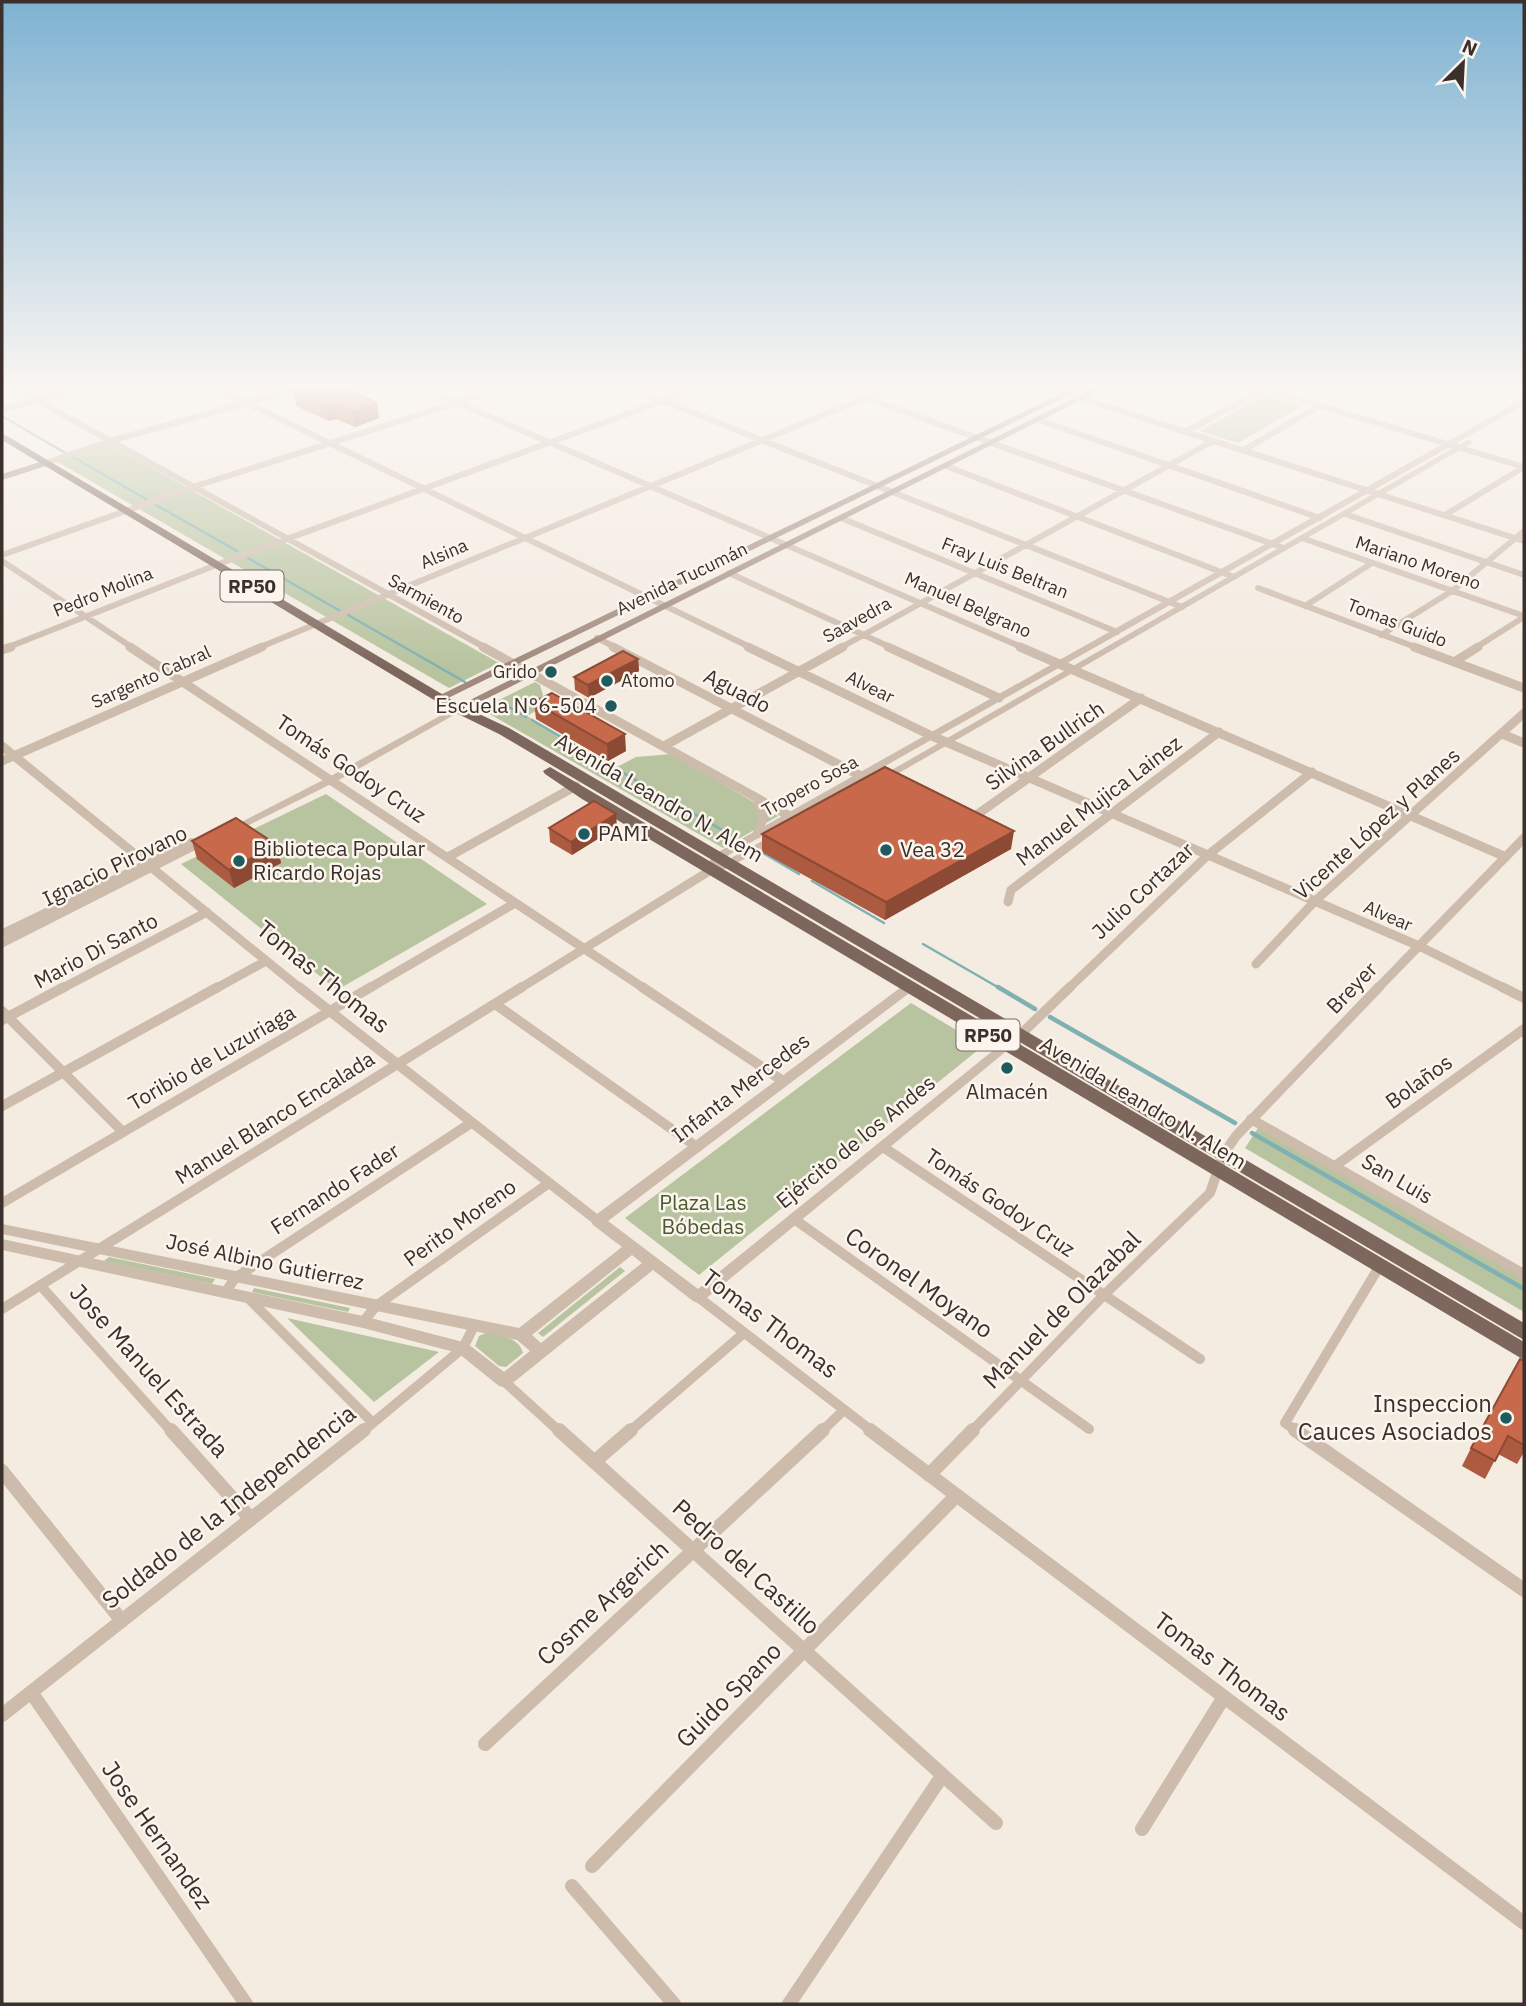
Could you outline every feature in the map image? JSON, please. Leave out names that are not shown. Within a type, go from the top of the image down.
[{"type":"main road","name":"Avenida Leandro N. Alem","points":[[72,479],[458,709],[504,731],[720,864],[908,988],[1524,1352]]},
{"type":"main road","name":"Avenida Tucumán","points":[[440,698],[893,479]]},
{"type":"main road","name":"Avenida Tucumán","points":[[458,709],[920,479]]},
{"type":"main road","name":"Avenida Leandro N. Alem","points":[[458,709],[483,730],[576,786],[587,796],[720,864],[1020,1035],[1524,1332]]},
{"type":"street","name":"Sarmiento","points":[[178,479],[802,823]]},
{"type":"street","points":[[2,555],[219,479]]},
{"type":"street","name":"Alvear","points":[[404,479],[932,736],[1419,946],[1524,998]]},
{"type":"street","name":"Pedro Molina","points":[[2,650],[216,565],[450,479]]},
{"type":"street","name":"Manuel Belgrano","points":[[635,479],[1506,857]]},
{"type":"street","name":"Alsina","points":[[315,623],[670,479]]},
{"type":"street","points":[[859,479],[1182,607]]},
{"type":"street","points":[[978,479],[1234,578]]},
{"type":"street","points":[[1092,479],[1284,548]]},
{"type":"street","name":"Saavedra","points":[[664,746],[1144,479]]},
{"type":"street","points":[[1208,479],[1320,518]]},
{"type":"street","points":[[1332,479],[1524,541]]},
{"type":"street","name":"Tropero Sosa","points":[[720,864],[757,834],[1387,479]]},
{"type":"street","name":"Tropero Sosa","points":[[874,782],[1409,479]]},
{"type":"street","points":[[1445,515],[1505,479]]},
{"type":"street","points":[[1345,514],[1524,575]]},
{"type":"street","name":"Fray Luis Beltran","points":[[841,517],[1117,632]]},
{"type":"street","points":[[1381,635],[1452,591],[1524,531]]},
{"type":"street","name":"Mariano Moreno","points":[[1302,538],[1524,617]]},
{"type":"street","name":"Tomás Godoy Cruz","points":[[2,561],[783,1081]]},
{"type":"street","points":[[1305,606],[1372,563]]},
{"type":"street","points":[[729,573],[999,698]]},
{"type":"street","name":"Tomas Guido","points":[[1258,588],[1524,688]]},
{"type":"street","points":[[1454,662],[1524,617]]},
{"type":"street","name":"Sargento Cabral","points":[[2,761],[183,682],[194,674],[315,623]]},
{"type":"street","name":"Aguado","points":[[597,638],[861,776]]},
{"type":"street","name":"Silvina Bullrich","points":[[968,821],[1141,698]]},
{"type":"street","name":"Ignacio Pirovano","points":[[225,833],[458,709]]},
{"type":"street","name":"Vicente López y Planes","points":[[1256,964],[1315,901],[1413,816],[1524,713]]},
{"type":"street","name":"Manuel Mujica Lainez","points":[[1008,902],[1011,890],[1219,732]]},
{"type":"street","points":[[1502,734],[1524,743]]},
{"type":"street","name":"Tomas Thomas","points":[[2,746],[329,1012],[548,1183],[956,1496],[1524,1923]]},
{"type":"street","name":"Julio Cortazar","points":[[1007,1047],[1208,855],[1312,772]]},
{"type":"street","name":"Ignacio Pirovano","points":[[2,934],[330,777]]},
{"type":"street","points":[[448,857],[576,786]]},
{"type":"street","points":[[757,798],[763,819],[757,834]]},
{"type":"street","name":"Tropero Sosa","points":[[720,864],[802,823]]},
{"type":"street","name":"Breyer","points":[[1216,1171],[1223,1154],[1251,1119],[1524,838]]},
{"type":"street","name":"Ignacio Pirovano","points":[[2,944],[150,865],[213,839]]},
{"type":"street","name":"Manuel Blanco Encalada","points":[[2,1309],[720,864]]},
{"type":"street","name":"Toribio de Luzuriaga","points":[[2,1203],[515,903]]},
{"type":"street","name":"Mario Di Santo","points":[[4,1016],[207,912]]},
{"type":"street","points":[[2,1106],[266,961]]},
{"type":"street","name":"Infanta Mercedes","points":[[598,1221],[908,988]]},
{"type":"street","points":[[495,1004],[697,1147]]},
{"type":"street","points":[[4,1016],[123,1132]]},
{"type":"street","name":"Bolaños","points":[[1335,1167],[1524,1029]]},
{"type":"street","name":"Ejército de los Andes","points":[[698,1297],[1007,1047]]},
{"type":"street","name":"San Luis","points":[[1251,1119],[1524,1274]]},
{"type":"street","name":"Fernando Fader","points":[[225,1293],[235,1278],[471,1123]]},
{"type":"street","name":"Tomás Godoy Cruz","points":[[883,1147],[1200,1359]]},
{"type":"street","name":"Manuel de Olazabal","points":[[929,1475],[1103,1296],[1210,1194],[1216,1180],[1216,1171]]},
{"type":"street","name":"Perito Moreno","points":[[363,1322],[376,1306],[548,1183]]},
{"type":"street","name":"Coronel Moyano","points":[[794,1219],[1089,1429]]},
{"type":"street","name":"José Albino Gutierrez","points":[[2,1229],[521,1335]]},
{"type":"street","name":"José Albino Gutierrez","points":[[2,1245],[363,1322],[463,1348]]},
{"type":"street","points":[[541,1351],[521,1335],[632,1247]]},
{"type":"street","points":[[504,1381],[652,1263]]},
{"type":"street","points":[[1379,1267],[1285,1423],[1524,1590]]},
{"type":"street","name":"Jose Manuel Estrada","points":[[40,1285],[251,1519]]},
{"type":"street","points":[[248,1298],[373,1423]]},
{"type":"street","name":"Soldado de la Independencia","points":[[2,1715],[373,1423],[463,1348],[474,1326]]},
{"type":"street","points":[[594,1462],[744,1333]]},
{"type":"street","name":"Pedro del Castillo","points":[[463,1348],[504,1381],[996,1823]]},
{"type":"street","name":"Cosme Argerich","points":[[485,1744],[844,1410]]},
{"type":"street","points":[[2,1471],[122,1621]]},
{"type":"street","name":"Guido Spano","points":[[592,1866],[956,1496]]},
{"type":"street","name":"Jose Hernandez","points":[[31,1692],[246,2004]]},
{"type":"street","points":[[1142,1829],[1224,1698]]},
{"type":"street","points":[[789,2004],[942,1776]]},
{"type":"street","points":[[572,1886],[674,2004]]},
{"type":"green space","points":[[86,479],[171,479],[499,663],[449,688]]},
{"type":"green space","points":[[535,682],[540,685],[546,705],[527,716],[615,768],[636,757],[671,754],[778,816],[723,848],[481,709]]},
{"type":"green space","points":[[326,794],[487,904],[337,990],[181,864]]},
{"type":"green space","name":"Plaza Las Bóbedas","points":[[911,1003],[983,1046],[699,1275],[625,1218]]},
{"type":"green space","points":[[1258,1128],[1524,1278],[1524,1312],[1245,1148]]},
{"type":"green space","points":[[109,1257],[215,1279],[212,1284],[104,1261]]},
{"type":"green space","points":[[620,1267],[625,1271],[543,1337],[538,1333]]},
{"type":"green space","points":[[254,1288],[350,1308],[348,1312],[252,1292]]},
{"type":"green space","points":[[287,1318],[439,1352],[374,1402]]},
{"type":"green space","points":[[486,1333],[513,1340],[523,1353],[506,1367],[499,1366],[475,1346],[479,1336]]},
{"type":"building","points":[[623,651],[638,659],[588,685],[574,677]]},
{"type":"building","points":[[552,693],[625,734],[607,744],[534,702]]},
{"type":"building","name":"Vea 32","points":[[885,767],[1014,831],[886,902],[762,834]]},
{"type":"building","points":[[594,801],[616,814],[571,842],[549,828]]},
{"type":"building","points":[[236,818],[277,845],[229,870],[192,841]]},
{"type":"building","name":"Inspeccion Cauces Asociados","points":[[1520,1359],[1524,1361],[1524,1445],[1508,1436],[1495,1461],[1471,1448]]},
{"type":"waterway","points":[[111,479],[146,499]]},
{"type":"waterway","points":[[156,505],[237,551]]},
{"type":"waterway","points":[[248,558],[342,612]]},
{"type":"waterway","points":[[348,615],[465,682]]},
{"type":"waterway","points":[[499,701],[526,717]]},
{"type":"waterway","points":[[532,720],[606,763]]},
{"type":"waterway","points":[[613,767],[736,838]]},
{"type":"waterway","points":[[760,851],[799,874]]},
{"type":"waterway","points":[[812,881],[884,923]]},
{"type":"waterway","points":[[923,944],[1001,989]]},
{"type":"waterway","points":[[998,987],[1035,1009]]},
{"type":"waterway","points":[[1050,1017],[1235,1123]]},
{"type":"waterway","points":[[1252,1133],[1524,1289]]},
{"type":"place","name":"Grido","points":[[551,672]]},
{"type":"place","name":"Atomo","points":[[607,681]]},
{"type":"place","name":"Escuela N°6-504","points":[[611,706]]},
{"type":"place","name":"PAMI","points":[[584,834]]},
{"type":"place","name":"Vea 32","points":[[886,850]]},
{"type":"place","name":"Biblioteca Popular Ricardo Rojas","points":[[239,861]]},
{"type":"place","name":"Almacén","points":[[1007,1068]]},
{"type":"place","name":"Inspeccion Cauces Asociados","points":[[1506,1418]]}]
